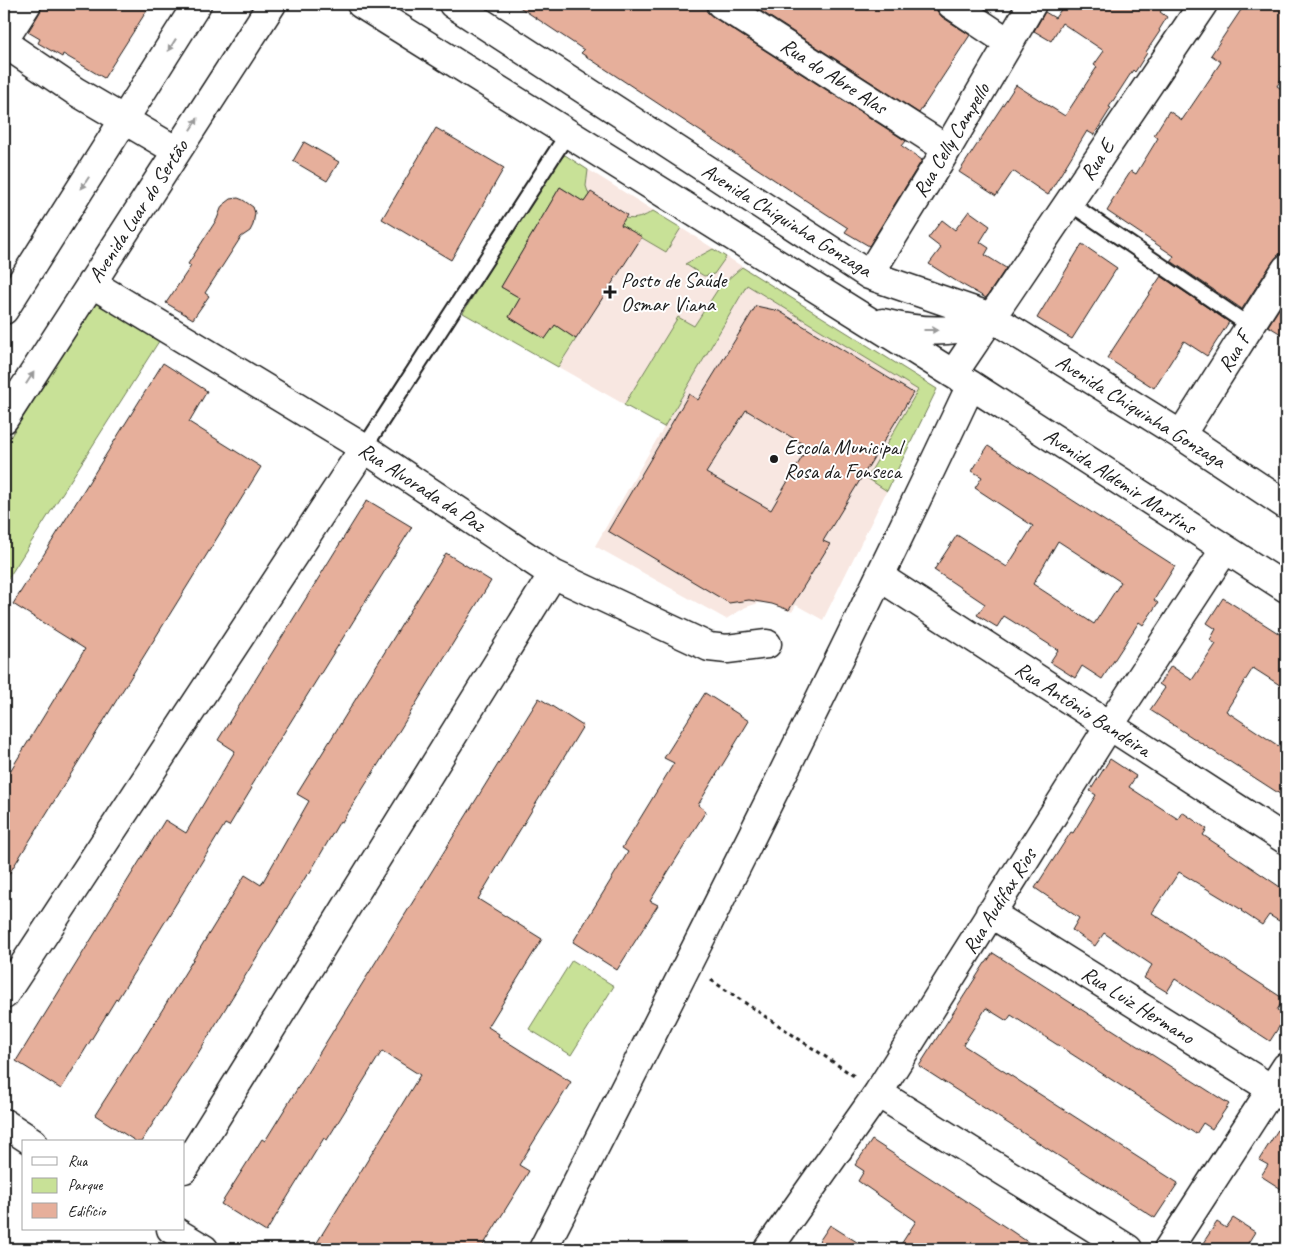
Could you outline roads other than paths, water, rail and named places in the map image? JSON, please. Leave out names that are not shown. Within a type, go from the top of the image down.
[{"type":"street","points":[[27,4],[4,42],[76,91],[176,151]]},
{"type":"street","points":[[4,310],[197,4]]},
{"type":"street","name":"Avenida Luar do Sertão","points":[[4,419],[272,4]]},
{"type":"street","name":"Avenida Chiquinha Gonzaga","points":[[361,4],[962,379]]},
{"type":"street","name":"Rua do Abre Alas","points":[[721,4],[947,149]]},
{"type":"street","points":[[951,4],[1008,42]]},
{"type":"street","name":"Rua Celly Campello","points":[[869,275],[947,149],[1032,4]]},
{"type":"street","name":"Rua E","points":[[543,1249],[688,964],[880,577],[962,379],[991,317],[1203,4]]},
{"type":"street","name":"Avenida Chiquinha Gonzaga","points":[[456,5],[869,275],[991,317],[1181,435],[1286,505]]},
{"type":"street","name":"Rua F","points":[[1181,435],[1286,269]]},
{"type":"street","name":"Rua Alvorada da Paz","points":[[91,283],[364,448],[554,574],[709,647],[727,648],[768,644]]},
{"type":"street","points":[[866,320],[906,329],[932,331],[958,328],[991,317]]},
{"type":"street","name":"Avenida Aldemir Martins","points":[[962,379],[1286,588]]},
{"type":"street","points":[[4,995],[364,448]]},
{"type":"street","name":"Rua Audifax Rios","points":[[768,1249],[878,1093],[1109,726],[1225,549]]},
{"type":"street","points":[[185,1167],[554,574]]},
{"type":"street","name":"Rua Antônio Bandeira","points":[[880,577],[1286,840]]},
{"type":"street","name":"Rua Luiz Hermano","points":[[990,913],[1282,1084]]},
{"type":"street","points":[[1168,1249],[1282,1084]]},
{"type":"street","points":[[878,1093],[1128,1249]]},
{"type":"street","points":[[4,1123],[30,1140]]},
{"type":"street","points":[[174,1230],[204,1249]]},
{"type":"lane","points":[[364,448],[568,133]]},
{"type":"lane","points":[[1068,202],[1250,326]]},
{"type":"place","name":"Posto de Saúde Osmar Viana","points":[[610,292]]},
{"type":"place","name":"Escola Municipal Rosa da Fonseca","points":[[774,459]]}]
